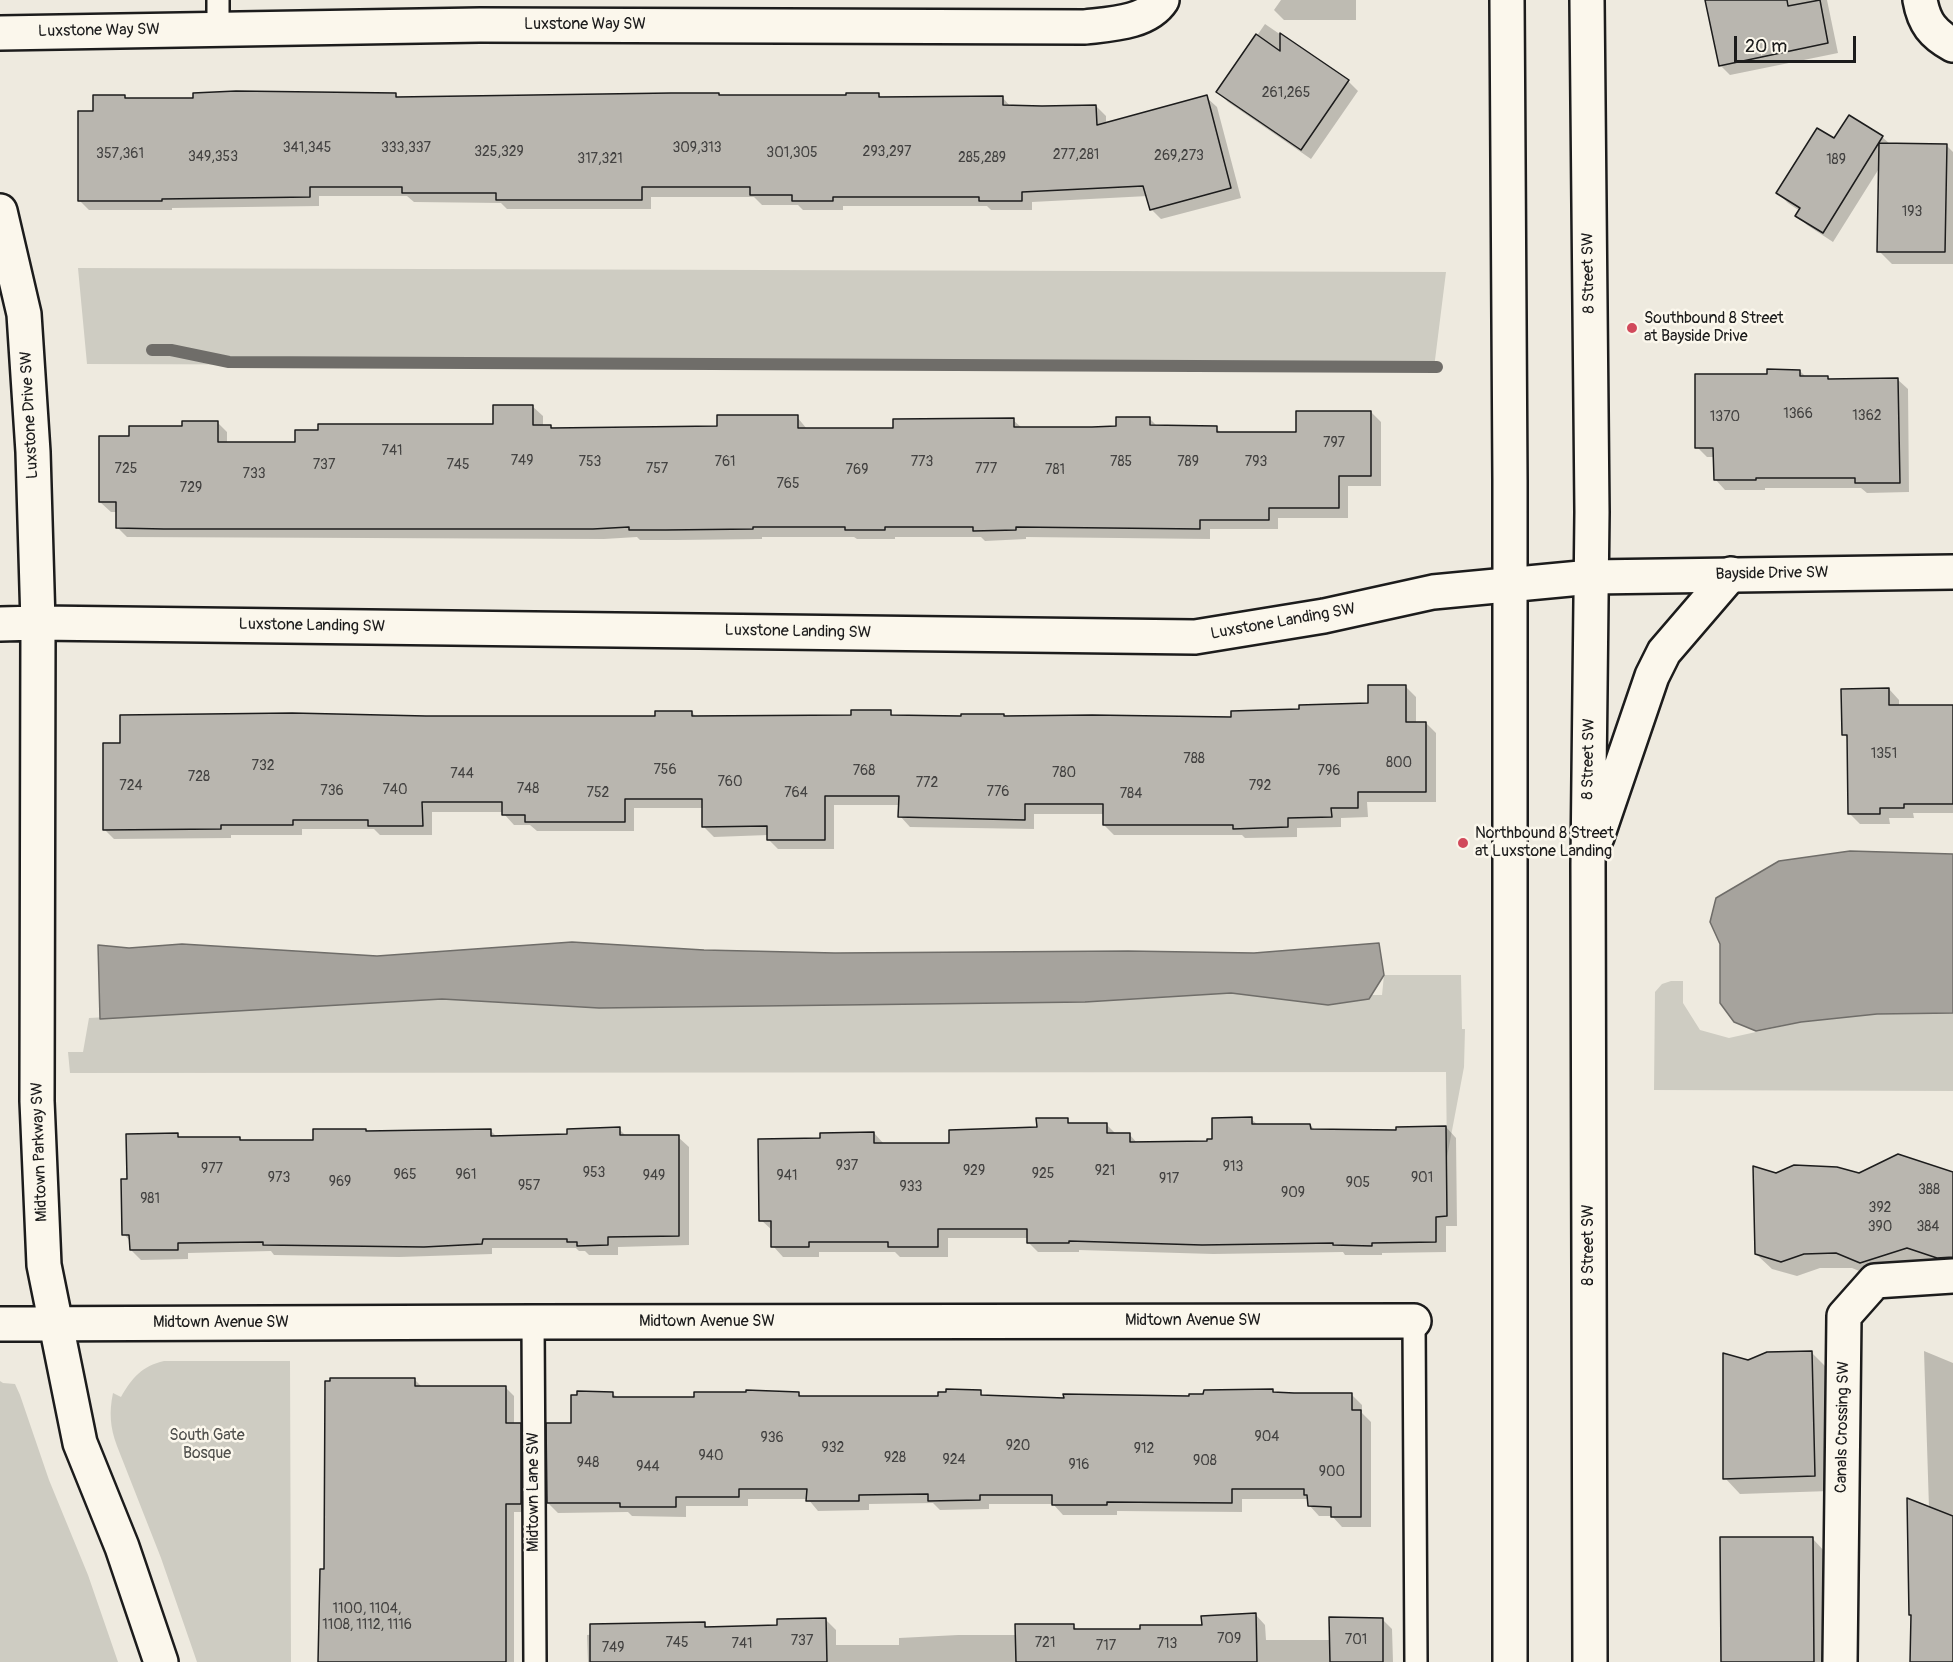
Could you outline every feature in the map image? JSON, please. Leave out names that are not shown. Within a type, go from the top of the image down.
[{"type":"street","name":"Luxstone Way SW","points":[[0,33],[218,15],[481,12],[1085,27],[1125,22],[1157,8],[1162,0]]},
{"type":"street","points":[[1507,0],[1510,585],[1510,1662]]},
{"type":"street","name":"8 Street SW","points":[[1587,0],[1591,577],[1588,864],[1590,1662]]},
{"type":"street","points":[[1920,0],[1922,10],[1936,35],[1953,45]]},
{"type":"street","name":"Luxstone Drive SW","points":[[0,211],[24,314],[33,452],[38,623]]},
{"type":"street","name":"Bayside Drive SW","points":[[1591,577],[1953,572]]},
{"type":"street","points":[[1588,864],[1652,676],[1664,652],[1731,574]]},
{"type":"street","name":"Luxstone Landing SW","points":[[0,624],[1195,638],[1324,616],[1434,592],[1591,577]]},
{"type":"street","name":"Midtown Parkway SW","points":[[38,623],[37,1101],[44,1265],[80,1443],[122,1547],[161,1662]]},
{"type":"street","name":"Canals Crossing SW","points":[[1840,1662],[1844,1316],[1875,1281],[1953,1276]]},
{"type":"street","name":"Midtown Avenue SW","points":[[0,1324],[1414,1321]]},
{"type":"lane","points":[[1414,1321],[1416,1662]]},
{"type":"lane","name":"Midtown Lane SW","points":[[533,1322],[535,1662]]},
{"type":"green space","points":[[78,268],[1446,272],[1434,368],[87,364]]},
{"type":"green space","points":[[1384,975],[1461,975],[1462,1029],[1465,1029],[1464,1067],[1447,1157],[1446,1072],[70,1073],[68,1052],[83,1052],[89,1018],[442,999],[599,1008],[1085,1002],[1231,993],[1328,1005],[1370,995],[1382,995]]},
{"type":"green space","points":[[1683,981],[1683,1003],[1700,1030],[1729,1038],[1801,1022],[1877,1014],[1953,1013],[1953,1091],[1654,1090],[1655,992],[1662,984]]},
{"type":"green space","name":"South Gate Bosque","points":[[164,1361],[290,1361],[291,1662],[197,1662],[161,1558],[117,1446],[111,1420],[113,1393],[121,1397],[138,1374]]},
{"type":"green space","points":[[0,1381],[15,1384],[20,1395],[49,1480],[88,1575],[118,1662],[0,1662]]},
{"type":"shaded area","points":[[1850,851],[1953,854],[1953,1013],[1877,1014],[1801,1022],[1756,1031],[1734,1022],[1720,1003],[1720,944],[1710,922],[1716,898],[1779,861]]},
{"type":"shaded area","points":[[572,942],[704,950],[835,953],[1128,951],[1254,953],[1379,943],[1384,975],[1369,999],[1328,1005],[1231,993],[1085,1002],[599,1008],[442,999],[100,1019],[98,945],[129,948],[182,944],[377,956]]},
{"type":"building","points":[[1705,0],[1787,0],[1788,6],[1820,0],[1828,43],[1719,66]]},
{"type":"building","points":[[1280,33],[1349,80],[1301,150],[1216,92],[1256,34],[1280,51]]},
{"type":"building","points":[[236,91],[396,93],[396,97],[671,93],[846,95],[846,93],[879,93],[879,97],[1003,96],[1003,105],[1096,105],[1097,125],[1207,95],[1231,188],[1150,210],[1143,186],[1022,192],[1022,201],[979,201],[979,197],[833,197],[833,201],[792,201],[792,195],[750,195],[750,187],[642,187],[642,200],[496,200],[496,193],[402,193],[402,187],[310,187],[310,197],[78,201],[78,111],[93,111],[93,95],[125,95],[125,98],[193,98],[193,93]]},
{"type":"building","points":[[1849,115],[1883,136],[1823,233],[1795,216],[1800,208],[1776,193],[1817,128],[1834,138]]},
{"type":"building","points":[[1879,143],[1947,144],[1945,252],[1877,252]]},
{"type":"building","points":[[1767,369],[1800,370],[1800,376],[1828,376],[1828,379],[1898,378],[1900,483],[1855,483],[1855,478],[1714,480],[1713,448],[1695,448],[1695,374],[1767,374]]},
{"type":"building","points":[[493,405],[533,405],[533,425],[551,425],[551,428],[717,426],[717,415],[798,415],[798,428],[893,428],[893,419],[1014,418],[1014,427],[1092,427],[1116,426],[1116,417],[1150,417],[1150,425],[1217,426],[1217,432],[1296,432],[1296,411],[1371,411],[1371,476],[1339,476],[1339,508],[1269,508],[1269,520],[1200,520],[1200,529],[1016,527],[1016,530],[973,531],[973,527],[885,527],[885,530],[845,530],[845,527],[666,530],[629,530],[629,527],[593,529],[116,528],[116,502],[99,502],[99,436],[129,436],[129,426],[182,426],[182,421],[218,421],[218,442],[295,442],[295,430],[318,430],[318,424],[493,424]]},
{"type":"building","points":[[1368,685],[1406,685],[1406,722],[1426,722],[1426,792],[1358,792],[1358,808],[1331,808],[1332,817],[1288,818],[1288,827],[1233,829],[1233,825],[1103,825],[1103,804],[1025,804],[1025,820],[898,817],[899,796],[825,796],[825,840],[767,840],[767,826],[702,827],[702,799],[625,799],[625,822],[525,822],[525,815],[502,815],[502,802],[422,802],[423,826],[368,826],[368,820],[293,820],[293,825],[221,825],[221,829],[103,830],[103,743],[120,743],[120,715],[292,713],[426,716],[655,716],[655,711],[692,711],[692,716],[851,715],[851,710],[891,710],[891,715],[1231,717],[1231,711],[1299,709],[1299,705],[1368,703]]},
{"type":"building","points":[[1889,688],[1889,705],[1953,705],[1953,804],[1904,804],[1904,808],[1880,808],[1880,814],[1848,814],[1847,735],[1842,735],[1841,689]]},
{"type":"building","points":[[1252,1117],[1252,1124],[1310,1124],[1311,1129],[1396,1130],[1396,1127],[1446,1126],[1447,1216],[1436,1217],[1436,1242],[1372,1243],[1372,1246],[1333,1245],[1333,1243],[1202,1245],[1069,1241],[1069,1243],[1027,1243],[1027,1229],[938,1229],[938,1247],[888,1247],[888,1242],[809,1242],[809,1247],[771,1247],[771,1221],[759,1221],[758,1139],[820,1138],[820,1133],[874,1132],[874,1143],[949,1143],[949,1130],[1037,1127],[1036,1118],[1068,1118],[1068,1123],[1107,1123],[1107,1133],[1130,1133],[1130,1142],[1207,1141],[1207,1139],[1212,1139],[1212,1118]]},
{"type":"building","points":[[620,1127],[620,1135],[679,1135],[679,1236],[608,1237],[608,1245],[577,1246],[577,1242],[567,1242],[567,1239],[483,1239],[482,1244],[424,1247],[263,1245],[263,1242],[178,1243],[178,1250],[130,1250],[129,1235],[122,1235],[121,1179],[127,1179],[126,1134],[178,1133],[178,1137],[313,1140],[313,1129],[366,1129],[366,1131],[491,1129],[491,1136],[567,1134],[567,1129]]},
{"type":"building","points":[[1898,1154],[1953,1172],[1953,1257],[1937,1258],[1907,1248],[1860,1263],[1836,1253],[1804,1254],[1781,1262],[1755,1254],[1753,1166],[1776,1173],[1794,1165],[1837,1167],[1859,1173]]},
{"type":"building","points":[[1812,1351],[1815,1476],[1723,1479],[1723,1353],[1748,1360],[1767,1352]]},
{"type":"building","points":[[330,1378],[415,1378],[415,1386],[506,1386],[506,1423],[521,1423],[521,1504],[506,1504],[506,1662],[318,1662],[320,1569],[324,1569],[325,1381],[330,1381]]},
{"type":"building","points":[[946,1389],[981,1390],[981,1395],[1064,1398],[1063,1394],[1189,1396],[1189,1394],[1203,1394],[1204,1390],[1273,1389],[1273,1392],[1352,1393],[1352,1410],[1361,1410],[1361,1517],[1331,1517],[1331,1507],[1308,1506],[1304,1489],[1232,1489],[1232,1503],[1107,1502],[1107,1505],[1052,1505],[1052,1495],[980,1495],[980,1500],[928,1501],[928,1494],[859,1495],[859,1501],[806,1501],[807,1489],[739,1489],[739,1497],[676,1497],[676,1507],[620,1507],[620,1503],[547,1503],[546,1423],[571,1423],[571,1395],[577,1395],[577,1391],[613,1392],[613,1397],[694,1397],[694,1392],[746,1392],[746,1390],[799,1392],[799,1396],[938,1396],[938,1392],[946,1392]]},
{"type":"building","points":[[1907,1498],[1953,1516],[1953,1662],[1910,1662],[1911,1615],[1909,1615]]},
{"type":"building","points":[[1720,1537],[1813,1537],[1814,1662],[1721,1662]]},
{"type":"building","points":[[1256,1613],[1257,1662],[1016,1662],[1015,1624],[1074,1624],[1074,1629],[1140,1629],[1140,1625],[1202,1625],[1201,1616]]},
{"type":"building","points":[[1329,1617],[1383,1618],[1383,1662],[1330,1662]]},
{"type":"building","points":[[826,1618],[827,1662],[590,1662],[590,1624],[705,1622],[705,1627],[777,1625],[777,1619]]},
{"type":"waterway","points":[[152,350],[171,350],[229,362],[1437,367]]},
{"type":"place","name":"Southbound 8 Street at Bayside Drive","points":[[1632,328]]},
{"type":"place","name":"Northbound 8 Street at Luxstone Landing","points":[[1463,843]]}]
